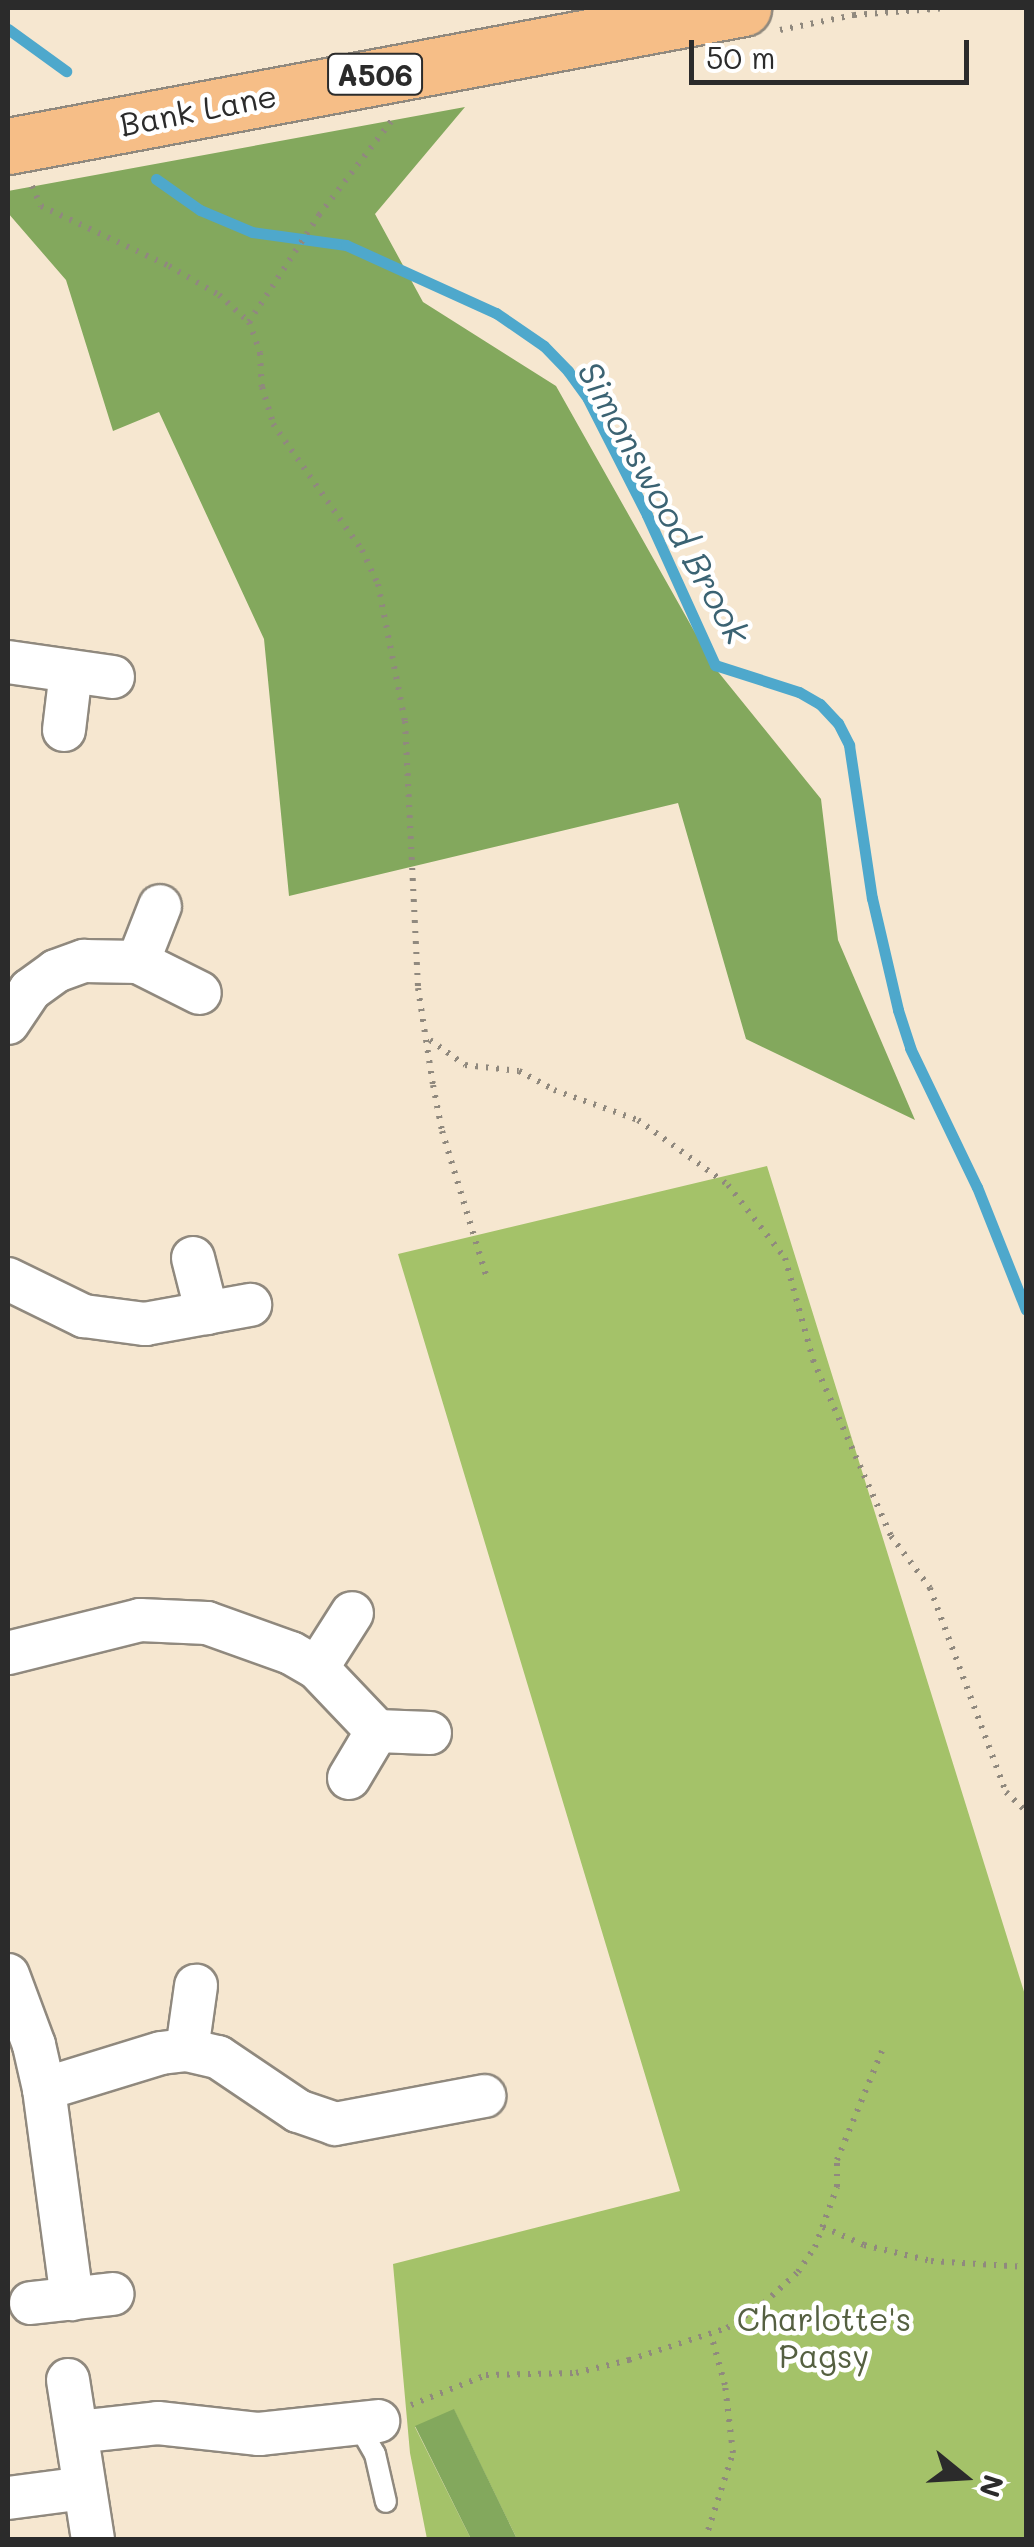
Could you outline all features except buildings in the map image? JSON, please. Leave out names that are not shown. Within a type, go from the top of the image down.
[{"type":"main road","name":"Bank Lane","points":[[18,161],[430,64],[743,8]]},
{"type":"street","points":[[8,662],[92,674],[64,730]]},
{"type":"street","points":[[138,962],[160,906]]},
{"type":"street","points":[[8,1022],[30,990],[56,971],[84,961],[138,962],[200,993]]},
{"type":"street","points":[[193,1258],[207,1313]]},
{"type":"street","points":[[8,1279],[84,1316],[145,1324],[250,1304]]},
{"type":"street","points":[[317,1668],[352,1614]]},
{"type":"street","points":[[8,1653],[102,1627],[174,1619],[225,1629],[317,1668],[377,1731],[430,1732]]},
{"type":"street","points":[[349,1778],[377,1731]]},
{"type":"street","points":[[8,1976],[34,2044],[44,2089],[72,2299]]},
{"type":"street","points":[[188,2050],[196,1986]]},
{"type":"street","points":[[44,2089],[162,2053],[188,2050],[218,2057],[298,2111],[335,2124],[484,2096]]},
{"type":"street","points":[[68,2380],[93,2540]]},
{"type":"street","points":[[77,2432],[158,2423],[259,2434],[368,2422]]},
{"type":"street","points":[[8,2498],[84,2488]]},
{"type":"lane","points":[[368,2422],[386,2502]]},
{"type":"path","points":[[249,322],[320,215],[430,64]]},
{"type":"path","points":[[18,161],[40,206],[169,266],[218,295],[249,322],[260,352],[262,387],[273,424],[362,550],[378,584],[404,721],[418,988],[442,1132],[488,1278]]},
{"type":"path","points":[[429,1040],[465,1065],[518,1071],[554,1090],[638,1120],[728,1185],[785,1258],[814,1360],[892,1536],[930,1588],[1006,1792],[1026,1811]]},
{"type":"path","points":[[368,2422],[464,2380],[486,2375],[576,2374],[711,2335],[764,2303],[798,2272],[823,2227],[837,2187],[837,2160],[882,2051]]},
{"type":"path","points":[[823,2227],[864,2246],[932,2261],[1026,2267]]},
{"type":"path","points":[[705,2540],[733,2452],[724,2385],[711,2335]]},
{"type":"green space","points":[[465,107],[375,214],[423,302],[556,386],[715,668],[821,799],[838,940],[915,1120],[746,1039],[678,803],[289,896],[264,639],[159,412],[113,431],[66,280],[8,213],[8,191]]},
{"type":"green space","name":"Charlotte's Pagsy","points":[[767,1166],[1026,1998],[1026,2539],[517,2539],[454,2410],[415,2427],[471,2539],[427,2539],[410,2453],[393,2264],[680,2191],[398,1254]]},
{"type":"green space","points":[[454,2409],[517,2539],[471,2539],[415,2426]]},
{"type":"waterway","name":"Simonswood Brook","points":[[8,29],[66,71]]},
{"type":"waterway","name":"Simonswood Brook","points":[[156,179],[200,210],[252,232],[346,245],[496,313],[544,346],[568,371],[588,399],[647,515],[715,665],[799,692],[820,704],[838,723],[849,745],[872,898],[898,1010],[910,1048],[977,1187],[1026,1310]]}]
